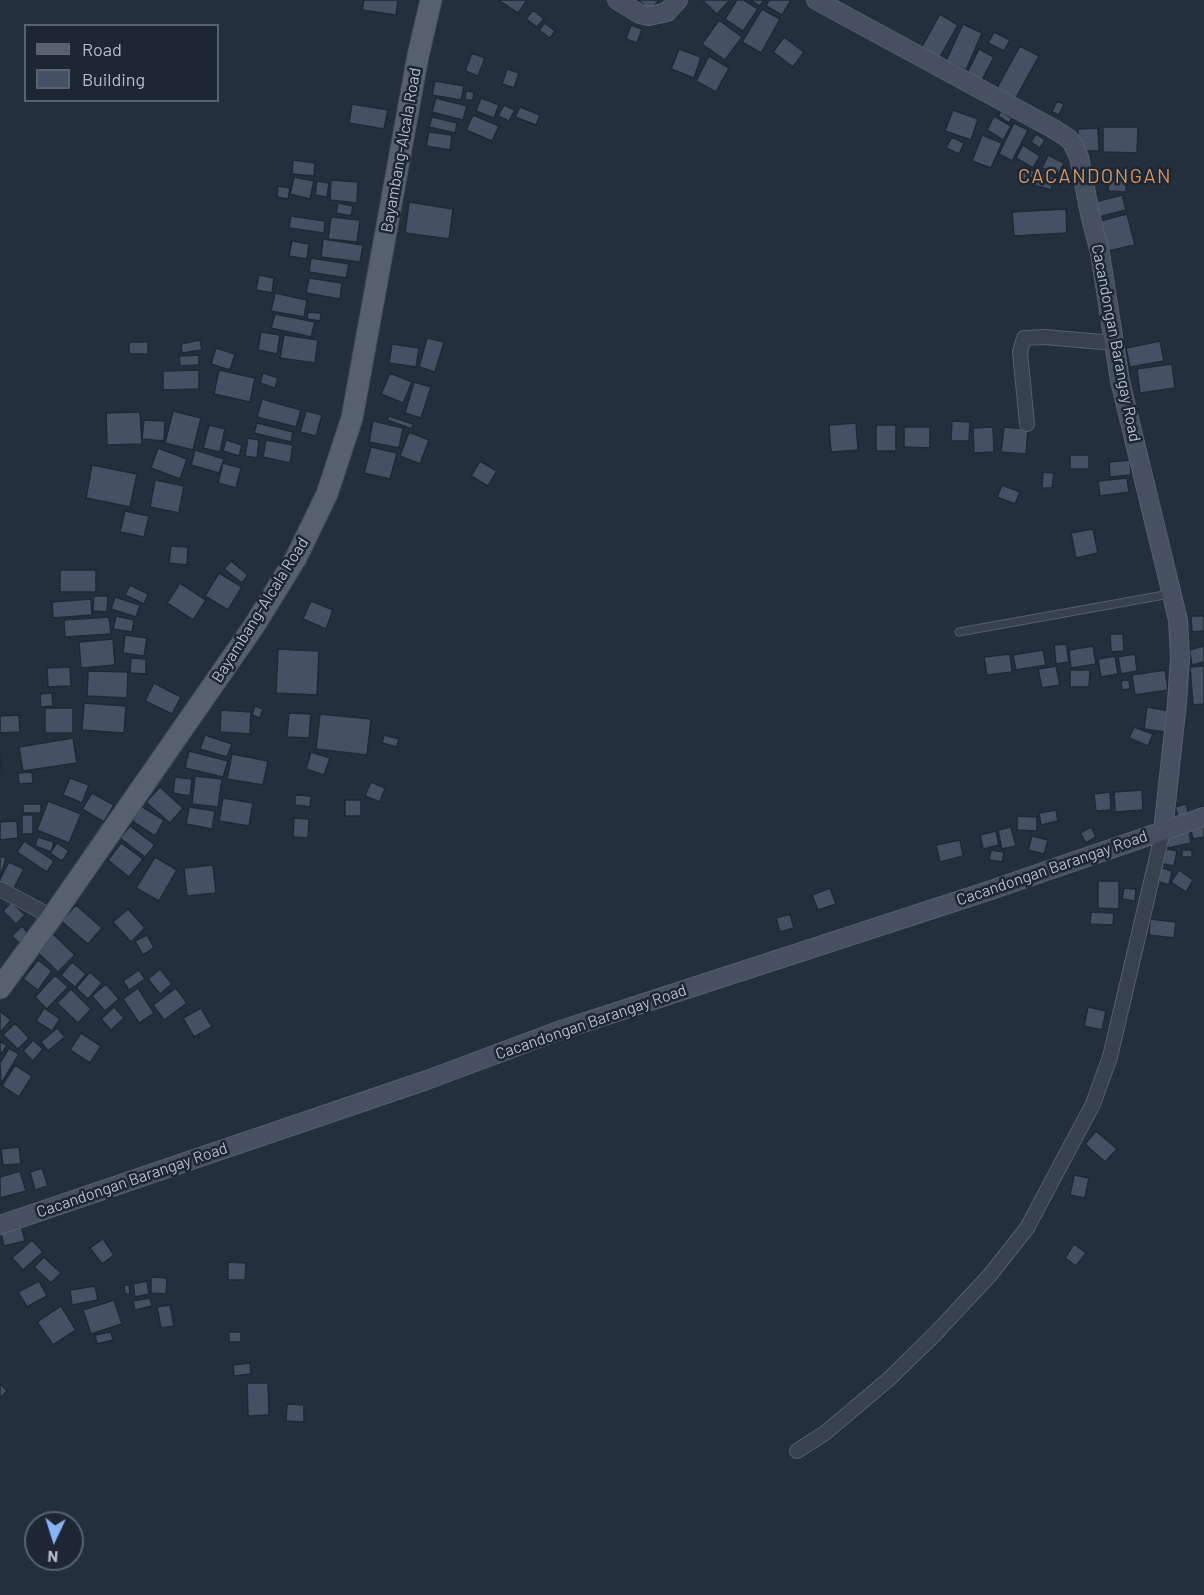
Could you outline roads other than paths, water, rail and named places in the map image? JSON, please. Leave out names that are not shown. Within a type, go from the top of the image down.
[{"type":"main road","name":"Bayambang-Alcala Road","points":[[0,988],[254,627],[296,558],[327,494],[352,418],[430,0]]},
{"type":"street","points":[[617,0],[640,14],[650,16],[667,12],[678,0]]},
{"type":"street","name":"Cacandongan Barangay Road","points":[[0,1225],[427,1080],[558,1031],[985,892],[1163,831],[1180,658],[1178,620],[1128,416],[1100,253],[1079,157],[1073,144],[1052,128],[816,0]]},
{"type":"street","points":[[1027,424],[1020,352],[1024,338],[1044,337],[1114,343]]},
{"type":"street","points":[[797,1451],[825,1433],[890,1379],[990,1275],[1027,1228],[1094,1104],[1110,1057],[1163,831],[1204,817]]},
{"type":"street","points":[[0,889],[52,917]]},
{"type":"lane","points":[[959,632],[1173,594]]},
{"type":"district","name":"CACANDONGAN","points":[[1095,176]]}]
